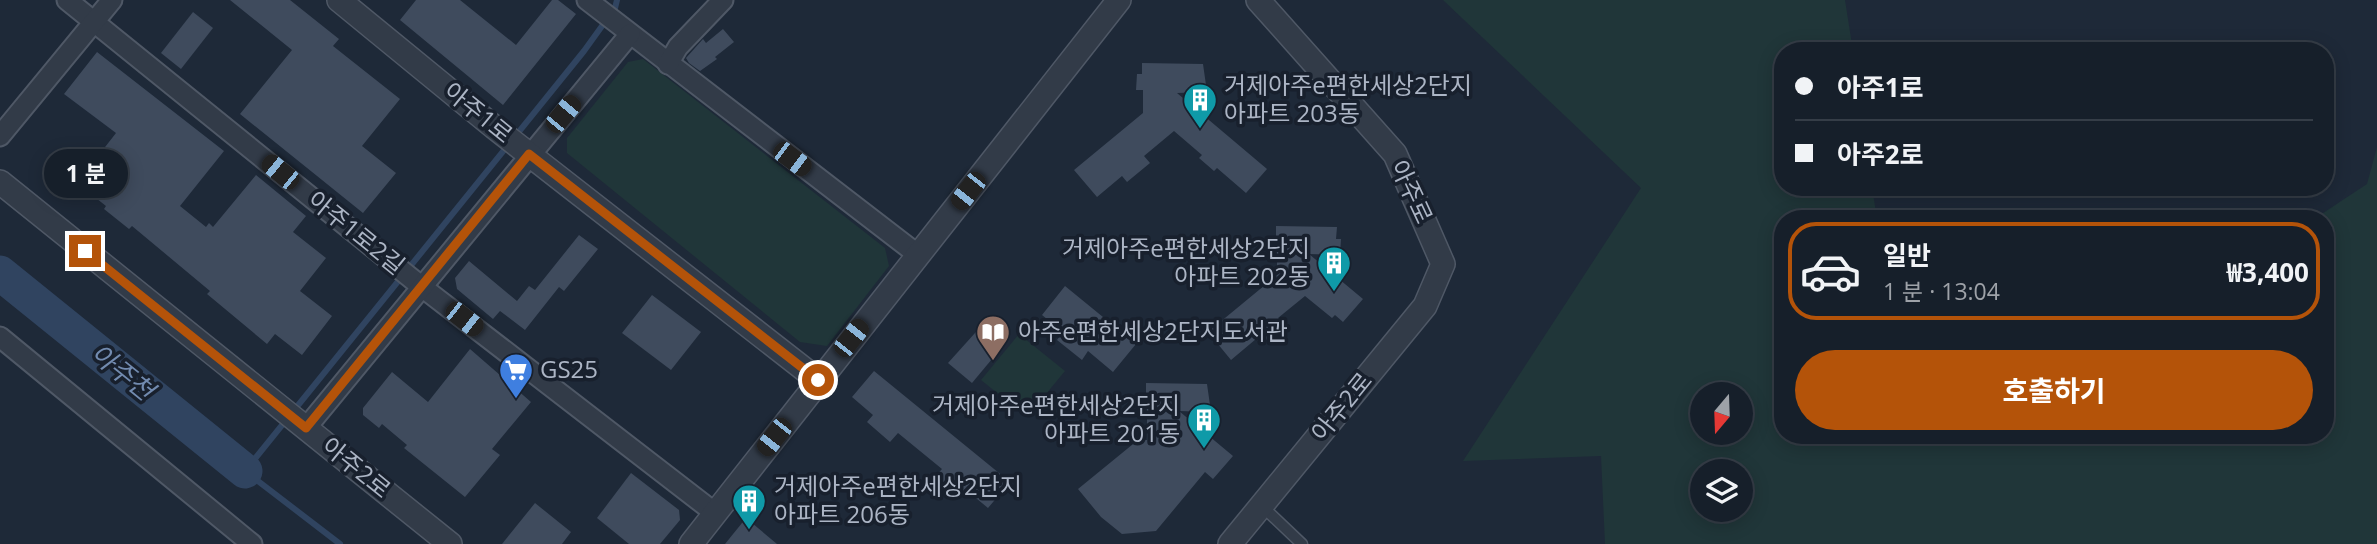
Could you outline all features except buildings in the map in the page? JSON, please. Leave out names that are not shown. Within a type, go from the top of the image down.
[{"type":"street","name":"아주1로2길","points":[[67,0],[422,287],[715,513]]},
{"type":"street","points":[[0,136],[112,0]]},
{"type":"street","name":"아주1로","points":[[339,0],[494,127],[818,380]]},
{"type":"street","points":[[667,64],[678,47],[723,0]]},
{"type":"street","points":[[691,544],[1119,0]]},
{"type":"street","name":"아주로","points":[[1258,0],[1395,154],[1443,264]]},
{"type":"street","points":[[591,3],[917,254]]},
{"type":"street","points":[[306,428],[630,34]]},
{"type":"street","name":"아주2로","points":[[0,182],[450,544]]},
{"type":"street","name":"아주2로","points":[[1230,544],[1425,306],[1443,264]]},
{"type":"street","points":[[0,337],[230,537],[252,544]]},
{"type":"lane","points":[[1262,506],[1302,544]]},
{"type":"green space","points":[[1443,0],[1845,0],[1852,42],[1774,42],[1774,196],[1873,196],[1876,210],[1774,210],[1774,444],[2334,444],[2334,210],[2328,210],[2367,184],[2377,147],[2377,544],[1605,544],[1601,456],[1463,461],[1641,188]]},
{"type":"green space","points":[[643,59],[885,248],[889,266],[827,346],[800,342],[567,153],[567,138],[628,62]]},
{"type":"green space","points":[[1019,334],[1065,371],[1027,417],[981,380]]},
{"type":"waterway","points":[[340,544],[245,471],[584,51],[615,8],[617,0]]},
{"type":"waterway","name":"아주천","points":[[0,273],[245,471]]},
{"type":"place","name":"거제아주e편한세상2단지 아파트 203동","points":[[1200,130]]},
{"type":"place","name":"거제아주e편한세상2단지 아파트 202동","points":[[1334,293]]},
{"type":"place","name":"아주e편한세상2단지도서관","points":[[993,362]]},
{"type":"place","name":"GS25","points":[[516,400]]},
{"type":"place","name":"거제아주e편한세상2단지 아파트 201동","points":[[1204,450]]},
{"type":"place","name":"거제아주e편한세상2단지 아파트 206동","points":[[749,531]]},
{"type":"route","points":[[85,251],[306,428],[529,154],[818,380]]}]
